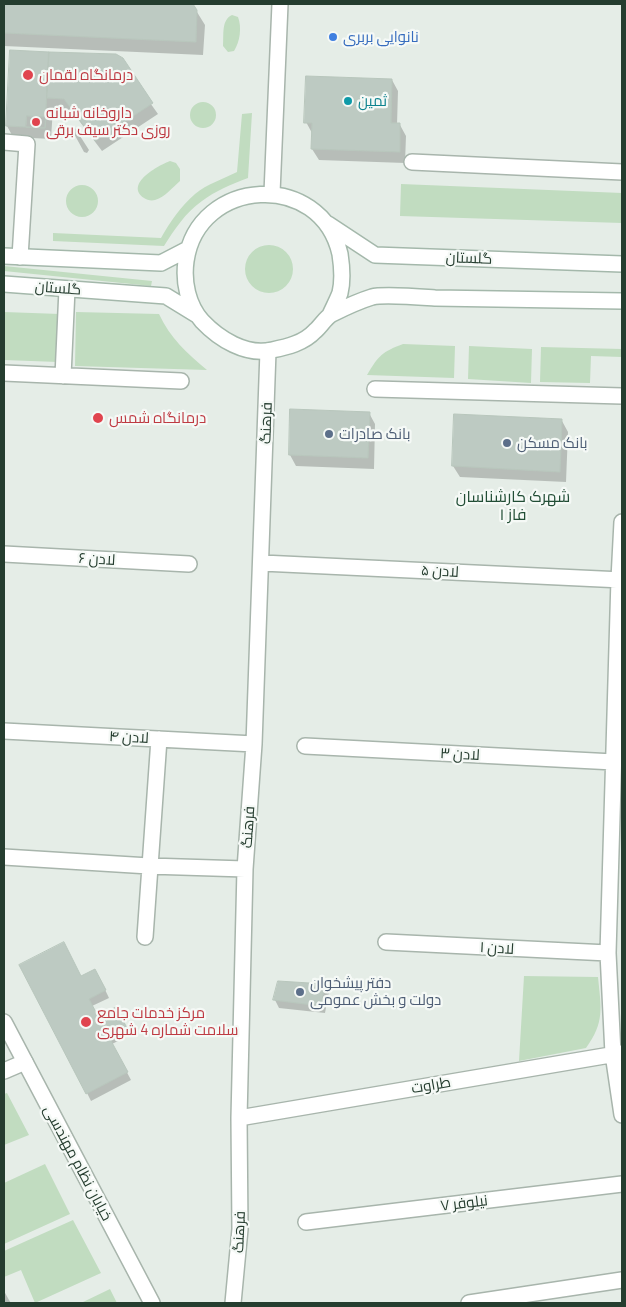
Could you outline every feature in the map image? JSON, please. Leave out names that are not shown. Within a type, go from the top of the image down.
[{"type":"street","points":[[272,193],[280,4]]},
{"type":"street","points":[[4,142],[27,144],[20,257]]},
{"type":"street","points":[[412,162],[622,172]]},
{"type":"street","points":[[272,193],[292,198],[311,208],[326,223],[338,244],[343,268],[340,293],[330,315],[314,333],[292,346],[268,351],[248,349],[228,342],[211,330],[197,315],[188,294],[184,272],[188,249],[200,225],[220,206],[245,195],[272,193]]},
{"type":"street","name":"گلستان","points":[[326,223],[375,255],[622,264]]},
{"type":"street","name":"گلستان","points":[[4,256],[162,264],[188,249]]},
{"type":"street","name":"گلستان","points":[[4,284],[166,296],[197,315]]},
{"type":"street","points":[[63,376],[67,289]]},
{"type":"street","points":[[330,315],[374,296],[622,301]]},
{"type":"street","name":"فرهنگ","points":[[233,1303],[240,1229],[239,1118],[245,869],[254,744],[262,563],[268,351]]},
{"type":"street","points":[[4,373],[181,381]]},
{"type":"street","points":[[375,389],[622,396]]},
{"type":"street","points":[[622,522],[614,762],[617,830],[608,953],[622,1115]]},
{"type":"street","name":"لادن ۶","points":[[4,554],[189,564]]},
{"type":"street","name":"لادن ۵","points":[[262,563],[621,580]]},
{"type":"street","name":"لادن ۴","points":[[4,731],[254,744]]},
{"type":"street","points":[[145,937],[159,739]]},
{"type":"street","name":"لادن ۳","points":[[305,746],[614,762]]},
{"type":"street","points":[[4,856],[149,866],[245,869]]},
{"type":"street","name":"لادن ۱","points":[[386,942],[608,953]]},
{"type":"street","name":"خیابان نظام مهندسی","points":[[4,1022],[152,1303]]},
{"type":"street","name":"طراوت","points":[[239,1118],[618,1054]]},
{"type":"street","points":[[4,1071],[24,1062]]},
{"type":"street","name":"نیلوفر ۷","points":[[306,1222],[622,1184]]},
{"type":"street","points":[[469,1303],[622,1280]]},
{"type":"green space","points":[[232,15],[238,17],[240,34],[234,51],[228,52],[223,46],[224,28],[226,20]]},
{"type":"green space","points":[[203,102],[212,106],[216,115],[212,124],[203,128],[194,124],[190,115],[194,106]]},
{"type":"green space","points":[[252,113],[248,178],[218,191],[196,205],[164,246],[53,241],[53,233],[161,238],[176,214],[195,194],[210,184],[237,172],[242,114]]},
{"type":"green space","points":[[170,161],[176,163],[180,169],[180,181],[158,199],[148,200],[144,198],[139,193],[138,187],[141,181],[158,166]]},
{"type":"green space","points":[[401,184],[622,193],[622,223],[400,216]]},
{"type":"green space","points":[[82,185],[88,186],[93,190],[97,195],[97,207],[93,212],[88,216],[82,217],[76,216],[71,212],[67,207],[66,201],[67,195],[71,190],[76,186]]},
{"type":"green space","points":[[264,245],[274,245],[283,249],[289,255],[292,260],[292,278],[283,289],[274,293],[264,293],[255,289],[249,283],[245,274],[245,264],[249,255],[255,249]]},
{"type":"green space","points":[[4,266],[152,281],[151,286],[4,271]]},
{"type":"green space","points":[[4,312],[60,314],[58,362],[4,360]]},
{"type":"green space","points":[[76,312],[159,314],[174,338],[207,370],[75,366]]},
{"type":"green space","points":[[403,344],[455,346],[454,378],[367,375],[382,355],[390,349]]},
{"type":"green space","points":[[469,346],[532,349],[531,383],[468,379]]},
{"type":"green space","points":[[541,347],[622,349],[622,357],[591,356],[590,383],[540,382]]},
{"type":"green space","points":[[524,976],[598,977],[601,1006],[599,1022],[586,1048],[519,1061]]},
{"type":"green space","points":[[7,1093],[29,1135],[4,1145],[4,1094]]},
{"type":"green space","points":[[45,1164],[70,1214],[4,1244],[4,1183]]},
{"type":"green space","points":[[73,1220],[101,1273],[35,1303],[21,1270],[4,1277],[4,1251]]},
{"type":"green space","points":[[110,1289],[117,1303],[81,1303]]},
{"type":"building","points":[[4,4],[193,4],[197,10],[196,42],[4,33]]},
{"type":"building","name":"درمانگاه لقمان","points":[[10,50],[49,52],[45,128],[6,126]]},
{"type":"building","points":[[49,52],[116,54],[123,58],[153,103],[95,141],[64,99],[47,98]]},
{"type":"building","name":"ثمین","points":[[306,76],[392,79],[391,123],[400,123],[400,152],[311,149],[312,123],[304,123]]},
{"type":"building","name":"داروخانه شبانه روزی دکتر سیف برقی","points":[[27,116],[46,117],[45,128],[26,127]]},
{"type":"building","name":"بانک صادرات","points":[[290,409],[370,412],[368,458],[289,455]]},
{"type":"building","name":"بانک مسکن","points":[[454,414],[562,419],[560,472],[452,466]]},
{"type":"building","name":"مرکز خدمات جامع سلامت شماره 4 شهری","points":[[64,942],[81,976],[95,969],[106,990],[89,999],[98,1016],[116,1007],[127,1028],[109,1037],[128,1072],[86,1094],[19,965]]},
{"type":"building","name":"دفتر پیشخوان دولت و بخش عمومی","points":[[278,981],[325,984],[321,1006],[273,1000]]},
{"type":"place","name":"نانوایی بربری","points":[[333,37]]},
{"type":"place","name":"درمانگاه لقمان","points":[[28,75]]},
{"type":"place","name":"ثمین","points":[[348,101]]},
{"type":"place","name":"داروخانه شبانه روزی دکتر سیف برقی","points":[[36,122]]},
{"type":"place","name":"درمانگاه شمس","points":[[98,418]]},
{"type":"place","name":"بانک صادرات","points":[[329,434]]},
{"type":"place","name":"بانک مسکن","points":[[507,443]]},
{"type":"place","name":"دفتر پیشخوان دولت و بخش عمومی","points":[[300,992]]},
{"type":"place","name":"مرکز خدمات جامع سلامت شماره 4 شهری","points":[[86,1022]]},
{"type":"district","name":"شهرک کارشناسان فاز ۱","points":[[513,506]]}]
